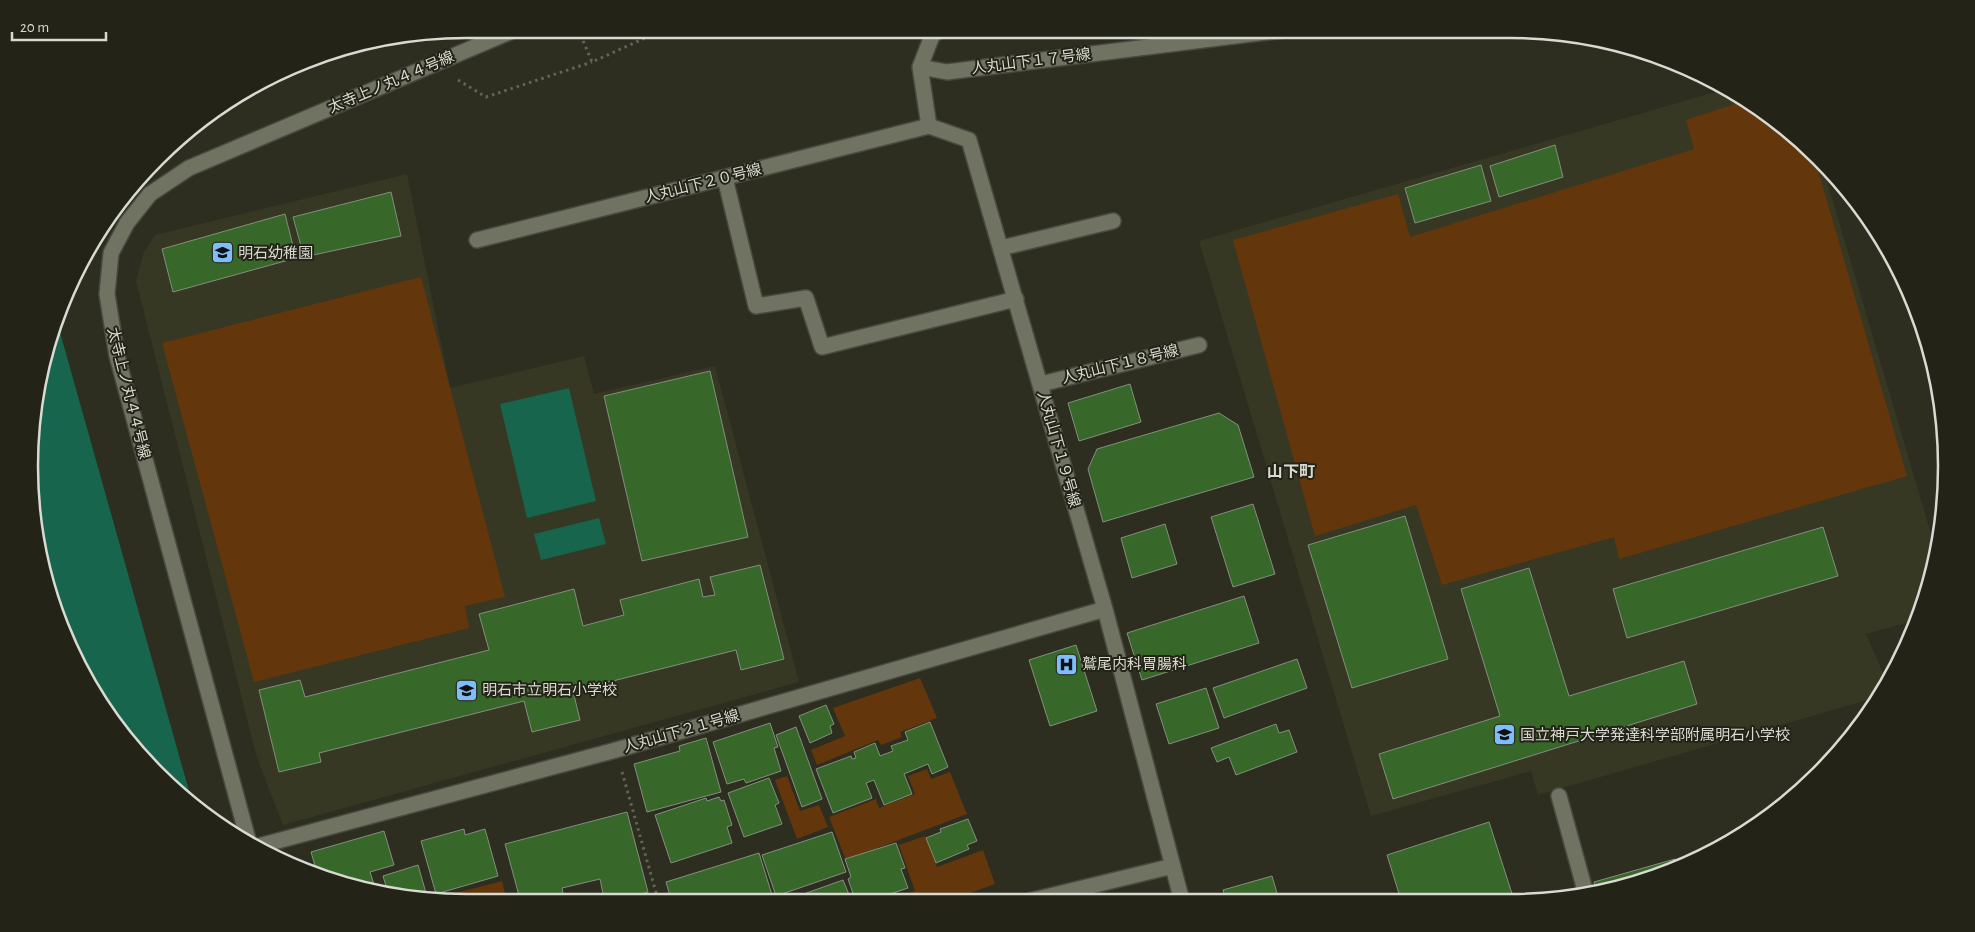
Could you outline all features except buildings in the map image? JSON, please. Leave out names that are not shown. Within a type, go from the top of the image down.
[{"type":"street","name":"太寺上ノ丸４４号線","points":[[246,834],[117,356],[107,294],[111,253],[127,223],[150,194],[189,168],[498,37]]},
{"type":"street","points":[[929,126],[920,67],[932,37]]},
{"type":"street","name":"人丸山下１７号線","points":[[920,67],[947,72],[1228,37]]},
{"type":"street","name":"人丸山下２０号線","points":[[477,240],[929,126]]},
{"type":"street","name":"人丸山下１９号線","points":[[929,126],[969,140],[1105,609],[1180,895]]},
{"type":"street","points":[[725,178],[756,306],[806,298],[822,347],[1016,299]]},
{"type":"street","points":[[1001,248],[1113,221]]},
{"type":"street","name":"人丸山下１８号線","points":[[1040,384],[1199,345]]},
{"type":"street","name":"人丸山下２１号線","points":[[265,844],[616,750],[1105,609]]},
{"type":"street","points":[[1559,796],[1584,888]]},
{"type":"street","points":[[1054,895],[1173,866]]},
{"type":"path","points":[[581,37],[592,62]]},
{"type":"path","points":[[433,64],[486,97],[592,62],[647,37]]},
{"type":"path","points":[[616,750],[657,895]]},
{"type":"shaded area","points":[[1717,92],[1747,110],[1792,144],[1826,178],[1932,536],[1923,577],[1908,623],[1866,634],[1883,674],[1867,700],[1538,795],[1531,771],[1371,816],[1199,241]]},
{"type":"shaded area","points":[[1737,103],[1770,126],[1818,169],[1907,476],[1619,559],[1614,537],[1442,585],[1416,505],[1315,536],[1233,240],[1398,194],[1410,237],[1694,149],[1686,120]]},
{"type":"shaded area","points":[[407,174],[450,388],[584,356],[594,394],[715,366],[799,682],[283,825],[257,758],[136,281],[144,252],[155,235]]},
{"type":"shaded area","points":[[421,277],[505,597],[465,606],[469,628],[254,682],[162,343]]},
{"type":"shaded area","points":[[59,330],[190,794],[144,749],[110,704],[82,656],[70,630],[52,577],[41,522],[38,494],[38,438],[46,382]]},
{"type":"shaded area","points":[[569,388],[596,501],[527,518],[500,404]]},
{"type":"shaded area","points":[[599,518],[606,544],[541,560],[534,534]]},
{"type":"shaded area","points":[[920,678],[937,718],[900,732],[902,737],[881,745],[878,740],[817,765],[811,750],[845,736],[833,708]]},
{"type":"shaded area","points":[[927,769],[931,779],[950,772],[967,814],[846,860],[829,817],[876,799],[879,808],[915,794],[908,776]]},
{"type":"shaded area","points":[[787,776],[800,811],[819,805],[828,827],[797,839],[775,780]]},
{"type":"shaded area","points":[[925,836],[937,867],[983,850],[995,884],[964,895],[904,895],[915,891],[899,845]]},
{"type":"shaded area","points":[[502,881],[506,895],[466,895],[451,894]]},
{"type":"place","name":"明石幼稚園","points":[[222,253]]},
{"type":"place","name":"鷲尾内科胃腸科","points":[[1066,664]]},
{"type":"place","name":"明石市立明石小学校","points":[[466,690]]},
{"type":"place","name":"国立神戸大学発達科学部附属明石小学校","points":[[1504,735]]},
{"type":"district","name":"山下町","points":[[1291,471]]}]
